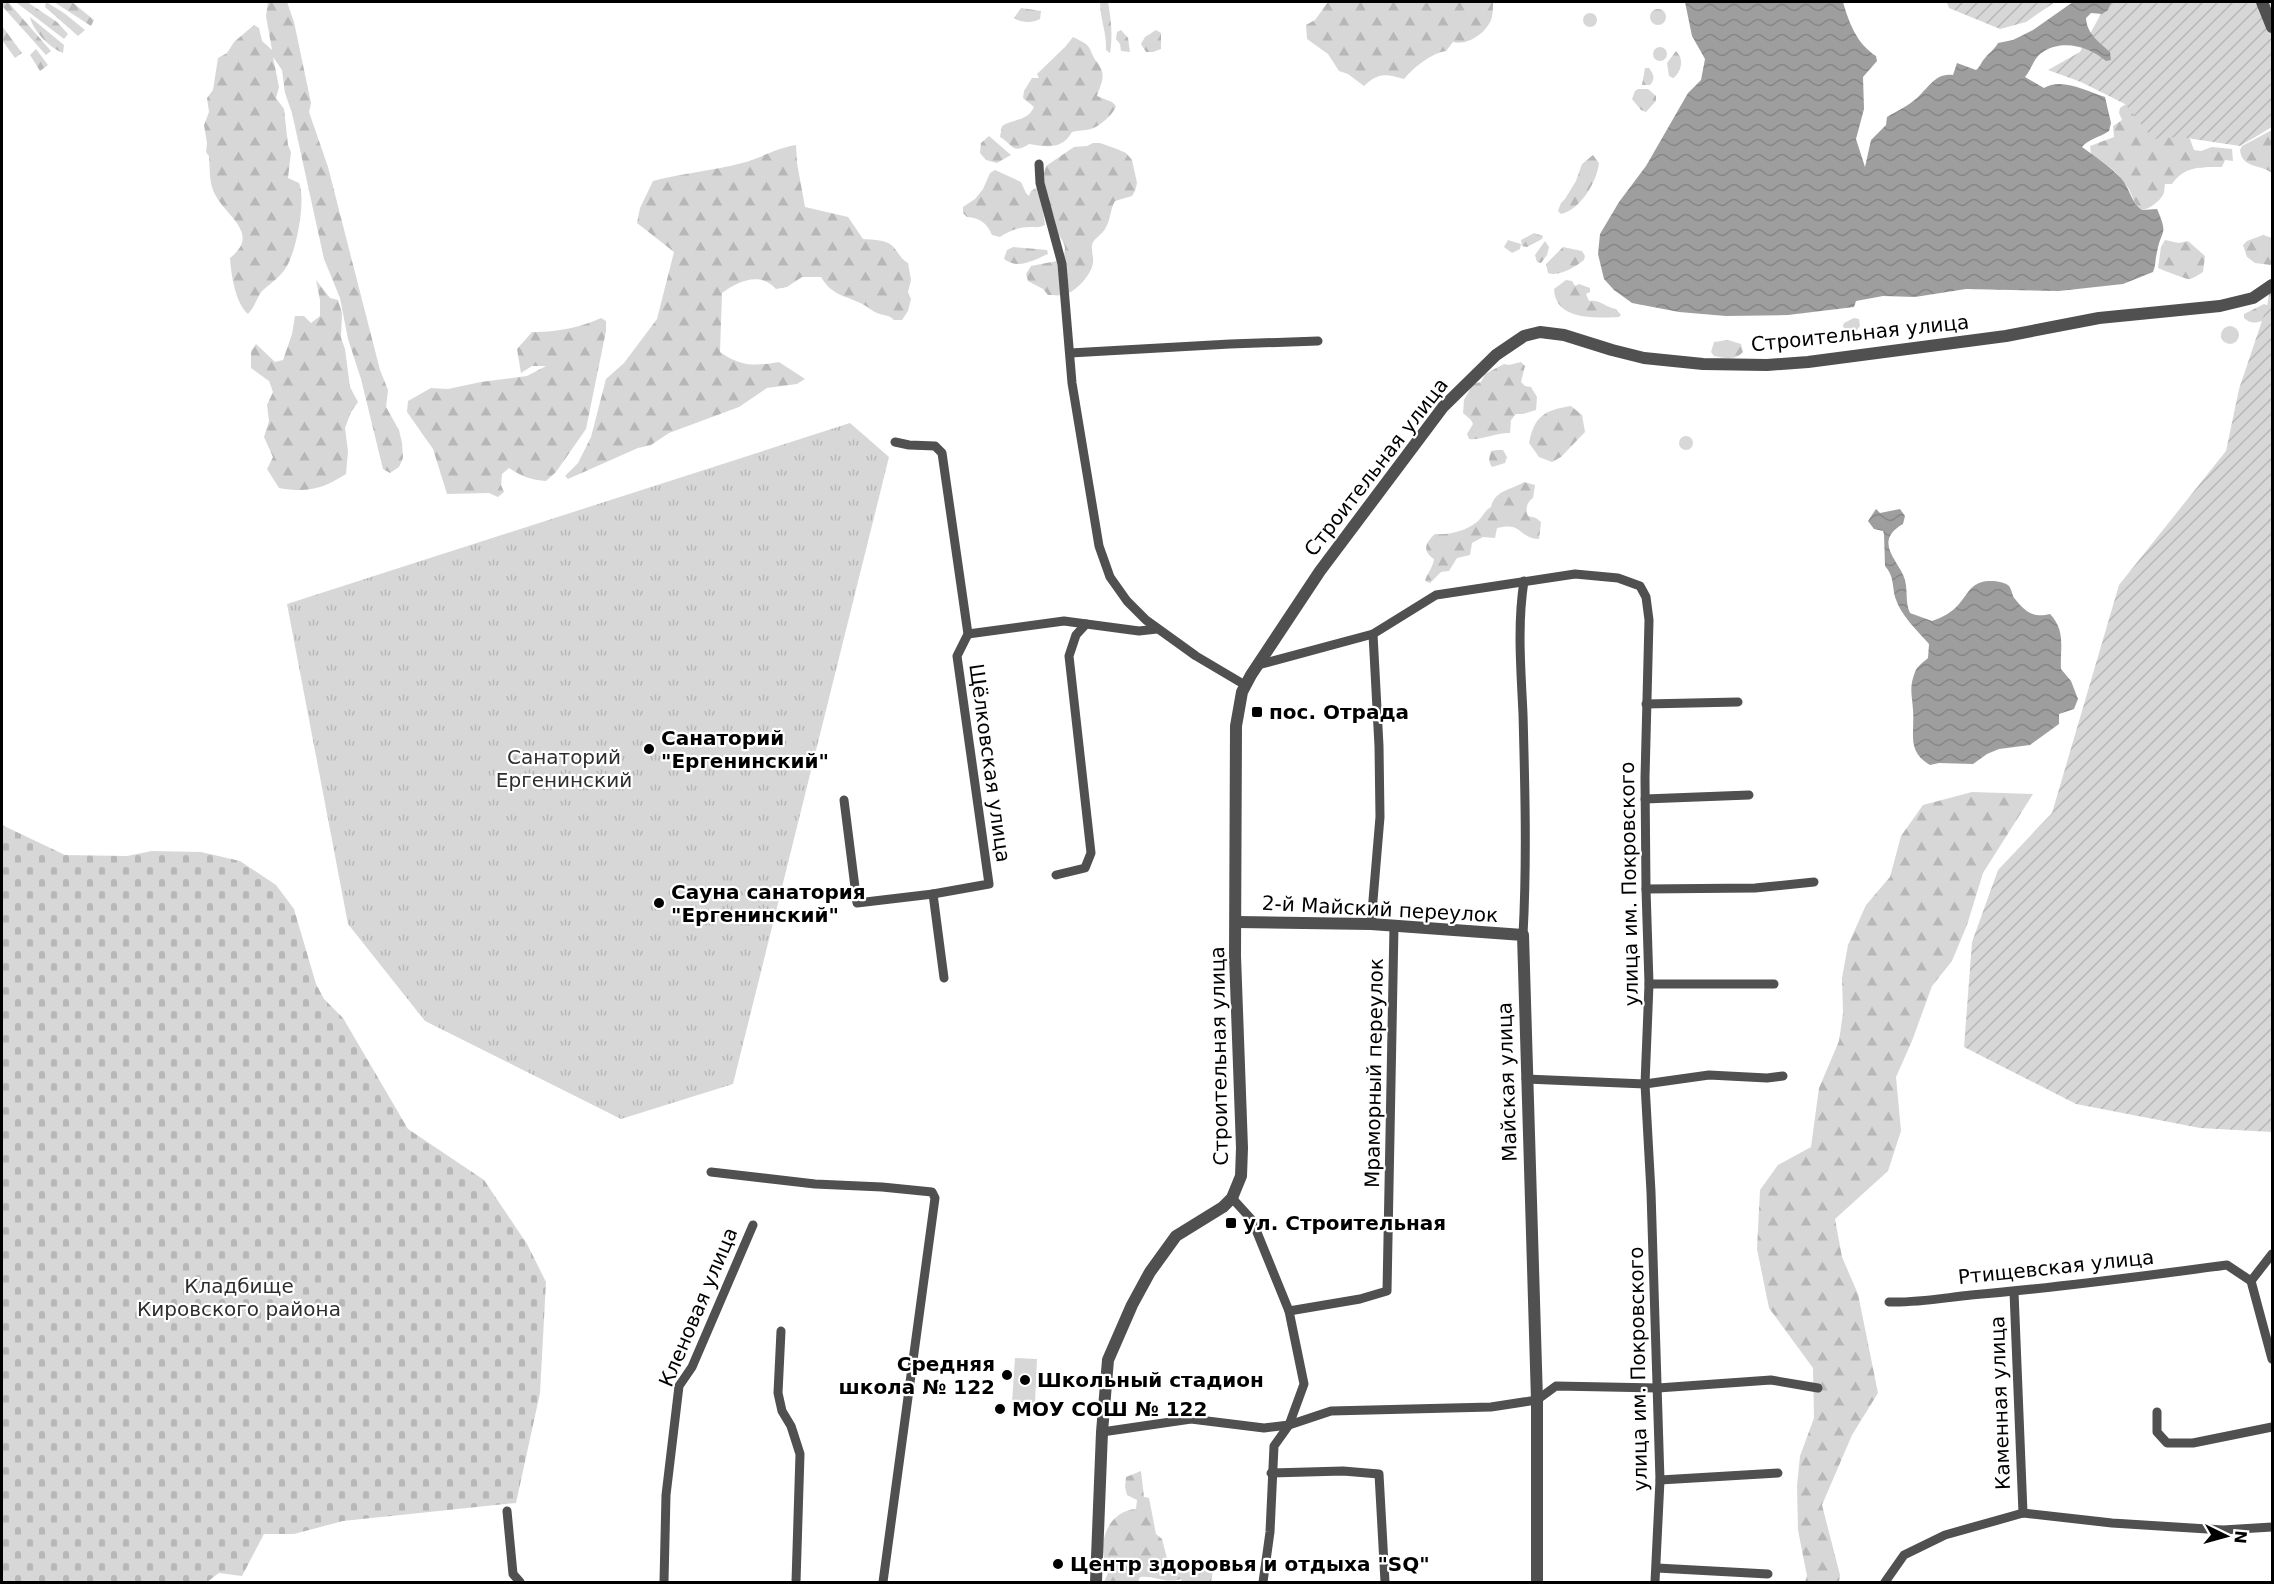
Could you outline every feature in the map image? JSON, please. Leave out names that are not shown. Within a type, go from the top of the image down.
[{"type":"street","points":[[2262,2],[2272,27]]},
{"type":"street","points":[[1039,164],[1040,183],[1062,264],[1079,428],[1099,546],[1110,577],[1127,601],[1157,628],[1196,657],[1245,685]]},
{"type":"street","name":"Строительная улица","points":[[1232,1198],[1240,1176],[1242,1148],[1235,956],[1237,922],[1236,726],[1245,685],[1320,570],[1443,407],[1496,355],[1524,336],[1540,333],[1564,335],[1644,358],[1703,364],[1767,365],[1837,359],[2006,336],[2099,318],[2220,306],[2253,298],[2272,285]]},
{"type":"street","points":[[1070,353],[1318,341]]},
{"type":"street","name":"Щёлковская улица","points":[[895,442],[909,446],[935,446],[942,453],[968,634],[957,656],[989,884],[933,894]]},
{"type":"street","name":"улица им. Покровского","points":[[1258,665],[1373,634],[1436,595],[1575,574],[1618,578],[1640,586],[1646,597],[1649,620],[1645,799],[1649,984],[1645,1084],[1660,1387],[1660,1479],[1655,1582]]},
{"type":"street","name":"Майская улица","points":[[1524,581],[1520,616],[1526,817],[1523,935],[1537,1400],[1537,1582]]},
{"type":"street","points":[[968,634],[1064,621],[1139,631],[1157,628]]},
{"type":"street","points":[[1056,875],[1085,868],[1091,854],[1069,656],[1076,635],[1086,624]]},
{"type":"street","points":[[1371,924],[1380,817],[1373,634]]},
{"type":"street","points":[[1646,704],[1738,702]]},
{"type":"street","points":[[1645,799],[1749,795]]},
{"type":"street","points":[[844,800],[857,903],[933,894],[944,978]]},
{"type":"street","points":[[1646,889],[1755,888],[1814,882]]},
{"type":"street","name":"2-й Майский переулок","points":[[1237,922],[1371,924],[1523,935]]},
{"type":"street","name":"Мраморный переулок","points":[[1288,1311],[1360,1299],[1387,1291],[1394,926]]},
{"type":"street","points":[[1649,984],[1774,984]]},
{"type":"street","points":[[1526,1079],[1645,1084],[1709,1075],[1767,1078],[1783,1076]]},
{"type":"street","points":[[711,1172],[815,1184],[932,1192],[935,1198],[883,1582]]},
{"type":"street","points":[[1096,1582],[1102,1432],[1108,1360],[1132,1305],[1150,1272],[1176,1236],[1223,1207],[1232,1198],[1252,1220],[1288,1311],[1304,1384],[1289,1425],[1274,1446],[1270,1532],[1263,1582]]},
{"type":"street","name":"Кленовая улица","points":[[664,1582],[666,1495],[679,1386],[692,1368],[753,1225]]},
{"type":"street","points":[[2272,1255],[2251,1281],[2272,1359]]},
{"type":"street","name":"Ртищевская улица","points":[[1889,1302],[1910,1303],[1939,1298],[2014,1292],[2227,1265],[2251,1281]]},
{"type":"street","name":"Каменная улица","points":[[2014,1292],[2022,1513]]},
{"type":"street","points":[[781,1331],[778,1393],[782,1412],[791,1426],[800,1454],[796,1582]]},
{"type":"street","points":[[1102,1432],[1191,1419],[1264,1428],[1289,1425],[1331,1411],[1491,1407],[1537,1400],[1556,1386],[1660,1387],[1771,1380],[1818,1388]]},
{"type":"street","points":[[2157,1412],[2157,1432],[2167,1443],[2193,1443],[2272,1427]]},
{"type":"street","points":[[1271,1473],[1342,1471],[1379,1474],[1385,1582]]},
{"type":"street","points":[[1660,1479],[1778,1473]]},
{"type":"street","points":[[507,1511],[513,1574],[520,1582]]},
{"type":"street","points":[[1885,1582],[1904,1555],[1944,1535],[2022,1513],[2112,1523],[2223,1530],[2272,1527]]},
{"type":"street","points":[[1657,1569],[1768,1574]]},
{"type":"green space","points":[[2,2],[27,2],[57,22],[68,34],[64,39],[17,3],[9,3],[51,51],[46,55],[2,6]]},
{"type":"green space","points":[[46,2],[85,30],[78,36],[45,7]]},
{"type":"green space","points":[[54,2],[72,2],[94,20],[91,26]]},
{"type":"green space","points":[[268,2],[287,2],[294,22],[311,103],[309,112],[328,167],[380,370],[388,390],[386,407],[399,430],[402,443],[403,458],[399,467],[390,473],[383,469],[361,379],[348,339],[340,298],[324,259],[292,113],[285,93],[282,70],[273,57],[279,87],[276,98],[284,109],[288,145],[291,152],[288,178],[299,183],[301,191],[300,224],[286,268],[262,291],[248,314],[240,303],[234,288],[230,258],[239,249],[243,240],[237,224],[213,190],[204,125],[209,112],[207,98],[213,90],[218,58],[227,53],[234,42],[254,25],[259,28],[262,41],[272,50],[266,16]]},
{"type":"green space","points":[[1100,2],[1108,2],[1111,28],[1110,53],[1106,50]]},
{"type":"green space","points":[[1328,2],[1493,2],[1493,9],[1490,23],[1477,37],[1465,42],[1453,42],[1446,51],[1424,61],[1404,79],[1383,75],[1374,78],[1364,86],[1348,74],[1339,71],[1328,54],[1307,39],[1306,25],[1315,20]]},
{"type":"green space","points":[[1947,2],[2055,2],[2026,22],[2000,29],[1949,8]]},
{"type":"green space","points":[[2104,2],[2272,2],[2272,127],[2240,146],[2180,137],[2153,139],[2125,104],[2081,82],[2048,70],[2080,52],[2102,12]]},
{"type":"green space","points":[[1021,8],[1041,11],[1040,19],[1027,22],[1014,18]]},
{"type":"green space","points":[[1658,9],[1664,11],[1666,17],[1664,23],[1658,25],[1652,23],[1650,17],[1652,11]]},
{"type":"green space","points":[[1590,13],[1595,15],[1597,20],[1595,25],[1590,27],[1585,25],[1583,20],[1585,15]]},
{"type":"green space","points":[[30,17],[64,45],[63,53],[53,48],[43,38],[34,28]]},
{"type":"green space","points":[[2,26],[22,53],[15,58],[2,40]]},
{"type":"green space","points":[[1121,30],[1128,38],[1130,52],[1121,51],[1116,39],[1117,32]]},
{"type":"green space","points":[[1156,30],[1161,33],[1161,49],[1146,52],[1141,44],[1145,37]]},
{"type":"green space","points":[[1073,37],[1088,46],[1102,70],[1097,96],[1116,106],[1098,125],[1089,130],[1072,132],[1063,142],[1053,146],[1029,144],[1019,149],[1013,148],[1000,137],[1002,126],[1031,112],[1034,107],[1023,98],[1024,91],[1032,78],[1039,78],[1037,74]]},
{"type":"green space","points":[[1657,47],[1663,47],[1667,54],[1663,61],[1657,61],[1653,57],[1653,51]]},
{"type":"green space","points":[[36,49],[48,65],[40,71],[30,55]]},
{"type":"green space","points":[[1676,51],[1679,54],[1681,65],[1673,78],[1669,76],[1667,63]]},
{"type":"green space","points":[[1645,68],[1649,68],[1653,74],[1653,81],[1650,85],[1642,85]]},
{"type":"green space","points":[[1638,89],[1648,89],[1656,96],[1656,101],[1646,112],[1641,110],[1632,99]]},
{"type":"green space","points":[[2129,102],[2190,139],[2194,150],[2201,151],[2212,147],[2232,149],[2233,161],[2225,160],[2222,167],[2194,169],[2182,174],[2172,184],[2165,184],[2164,194],[2159,200],[2151,207],[2142,210],[2120,176],[2091,154],[2090,146],[2114,137],[2113,126],[2122,120],[2119,113],[2120,108]]},
{"type":"green space","points":[[2272,130],[2272,173],[2248,163],[2241,156],[2240,150],[2242,146]]},
{"type":"green space","points":[[989,136],[1011,155],[997,163],[986,160],[980,153],[981,143]]},
{"type":"green space","points":[[1100,143],[1126,153],[1132,160],[1137,183],[1135,191],[1132,196],[1115,201],[1105,230],[1092,245],[1092,268],[1085,279],[1067,294],[1048,295],[1043,289],[1028,281],[1026,274],[1031,266],[1062,260],[1065,250],[1056,230],[1045,186],[1046,166],[1074,147]]},
{"type":"green space","points":[[796,145],[805,207],[848,217],[863,239],[889,243],[908,263],[911,280],[908,292],[911,299],[908,311],[902,320],[894,320],[840,295],[821,277],[802,277],[787,287],[776,289],[763,280],[756,279],[735,285],[722,293],[720,352],[742,363],[779,362],[805,379],[797,384],[767,388],[739,407],[669,433],[651,445],[638,448],[568,479],[565,476],[578,463],[591,437],[606,379],[624,363],[657,319],[674,252],[637,223],[640,208],[653,181],[742,163]]},
{"type":"green space","points":[[1593,155],[1599,163],[1591,186],[1575,207],[1561,214],[1558,211],[1561,203],[1576,181],[1582,164]]},
{"type":"green space","points":[[995,170],[1021,182],[1029,196],[1036,188],[1040,191],[1045,225],[1018,229],[1000,237],[992,235],[983,222],[967,217],[963,213],[963,207],[975,199],[983,189],[990,173]]},
{"type":"green space","points":[[1534,233],[1543,236],[1542,239],[1527,247],[1522,246],[1521,240]]},
{"type":"green space","points":[[2263,235],[2272,238],[2271,265],[2255,263],[2247,257],[2243,245]]},
{"type":"green space","points":[[1508,240],[1521,244],[1520,249],[1512,253],[1504,247]]},
{"type":"green space","points":[[2165,240],[2179,243],[2188,241],[2205,256],[2203,272],[2188,279],[2158,268],[2161,247]]},
{"type":"green space","points":[[1545,241],[1549,247],[1547,255],[1541,263],[1537,262],[1535,255]]},
{"type":"green space","points":[[1013,247],[1047,250],[1048,254],[1026,263],[1015,264],[1004,259],[1007,250]]},
{"type":"green space","points":[[1563,247],[1582,251],[1585,256],[1584,260],[1562,272],[1548,273],[1546,264]]},
{"type":"green space","points":[[2272,279],[2272,1132],[2200,1128],[2076,1104],[1964,1047],[1972,942],[1998,870],[2052,813],[2119,585],[2226,451],[2239,389],[2267,306]]},
{"type":"green space","points":[[316,280],[330,298],[338,300],[342,313],[341,338],[345,349],[350,387],[358,402],[345,428],[348,451],[346,474],[329,483],[307,490],[279,488],[267,469],[273,457],[264,437],[269,421],[267,405],[273,392],[269,381],[251,368],[251,351],[256,344],[275,362],[283,360],[292,334],[295,316],[304,316],[311,323],[320,316]]},
{"type":"green space","points":[[1566,280],[1572,281],[1575,286],[1579,284],[1590,288],[1590,292],[1586,294],[1589,301],[1596,301],[1616,309],[1621,315],[1619,317],[1589,317],[1569,312],[1561,307],[1554,289]]},
{"type":"green space","points":[[2264,304],[2271,307],[2267,320],[2252,322],[2244,318],[2244,314]]},
{"type":"green space","points":[[601,318],[606,321],[606,331],[586,429],[556,472],[546,481],[526,477],[509,468],[502,474],[501,485],[504,492],[498,497],[489,493],[447,494],[433,449],[407,412],[408,401],[431,388],[448,389],[527,376],[546,366],[532,366],[521,373],[517,349],[532,332],[567,329]]},
{"type":"green space","points":[[1854,318],[1859,319],[1860,326],[1856,331],[1848,331],[1843,327],[1844,323]]},
{"type":"green space","points":[[2226,326],[2234,326],[2239,331],[2237,342],[2226,344],[2221,339],[2221,331]]},
{"type":"green space","points":[[1728,340],[1741,344],[1743,352],[1733,358],[1714,356],[1711,352],[1714,342]]},
{"type":"green space","points":[[1521,362],[1525,366],[1521,382],[1531,387],[1537,397],[1536,410],[1516,414],[1511,420],[1510,433],[1469,439],[1467,434],[1473,424],[1463,413],[1464,400],[1473,384],[1481,382],[1485,374],[1504,364]]},
{"type":"green space","points":[[1571,406],[1582,415],[1585,432],[1561,457],[1552,462],[1539,457],[1529,443],[1534,426],[1548,412]]},
{"type":"green space","name":"Санаторий Ергенинский","points":[[850,423],[889,457],[733,1084],[621,1119],[425,1021],[348,924],[287,604]]},
{"type":"green space","points":[[1686,436],[1691,438],[1693,443],[1691,448],[1686,450],[1681,448],[1679,443],[1681,438]]},
{"type":"green space","points":[[1503,450],[1507,457],[1505,463],[1492,467],[1489,459],[1491,451]]},
{"type":"green space","points":[[1524,482],[1535,485],[1533,498],[1528,504],[1527,511],[1528,516],[1541,522],[1539,539],[1528,536],[1516,528],[1505,526],[1497,528],[1495,538],[1483,537],[1472,543],[1470,555],[1457,558],[1449,571],[1441,572],[1430,583],[1425,581],[1434,559],[1426,547],[1435,534],[1457,532],[1468,528],[1491,507],[1496,497]]},
{"type":"green space","points":[[1972,792],[2033,794],[1983,873],[1967,925],[1952,961],[1932,986],[1896,1077],[1901,1131],[1888,1171],[1835,1219],[1842,1257],[1858,1294],[1878,1393],[1852,1435],[1822,1505],[1840,1575],[1839,1582],[1805,1582],[1807,1576],[1798,1530],[1797,1486],[1800,1456],[1814,1418],[1813,1368],[1769,1308],[1757,1249],[1760,1190],[1778,1165],[1811,1147],[1819,1088],[1839,1041],[1843,1013],[1842,978],[1848,945],[1866,905],[1890,877],[1901,836],[1923,805]]},
{"type":"green space","name":"Кладбище Кировского района","points":[[2,825],[65,855],[127,856],[152,851],[201,852],[240,861],[276,885],[294,909],[316,984],[324,999],[343,1018],[408,1129],[484,1180],[527,1244],[546,1282],[540,1393],[516,1503],[343,1521],[294,1534],[264,1534],[242,1576],[219,1573],[207,1582],[2,1582]]},
{"type":"green space","name":"Школьный стадион","points":[[1015,1358],[1037,1359],[1035,1403],[1012,1402]]},
{"type":"green space","points":[[1141,1471],[1144,1497],[1149,1498],[1156,1534],[1162,1539],[1169,1566],[1173,1571],[1199,1564],[1208,1566],[1213,1571],[1211,1582],[1182,1582],[1181,1579],[1170,1581],[1140,1577],[1138,1582],[1104,1582],[1109,1571],[1103,1552],[1106,1532],[1117,1516],[1136,1509],[1137,1500],[1127,1495],[1126,1477]]},
{"type":"water","points":[[1685,2],[1843,2],[1855,32],[1869,51],[1876,56],[1877,61],[1863,77],[1864,109],[1856,139],[1865,167],[1871,140],[1886,125],[1887,117],[1914,101],[1937,78],[1953,75],[1957,63],[1976,70],[1998,43],[2013,40],[2033,30],[2073,2],[2111,2],[2108,10],[2102,14],[2091,13],[2086,18],[2091,33],[2110,52],[2111,60],[2106,61],[2083,48],[2056,46],[2040,54],[2025,77],[2044,88],[2066,84],[2105,97],[2111,123],[2109,131],[2082,147],[2121,178],[2138,207],[2142,210],[2157,209],[2163,232],[2153,272],[2123,284],[2059,291],[1966,289],[1915,297],[1883,296],[1856,301],[1854,307],[1788,315],[1726,316],[1679,312],[1632,303],[1614,290],[1604,279],[1598,254],[1600,234],[1619,202],[1646,166],[1688,93],[1701,80],[1705,59],[1692,36]]},
{"type":"water","points":[[1876,509],[1880,513],[1900,509],[1905,516],[1903,524],[1894,531],[1888,544],[1905,580],[1910,613],[1932,621],[1953,610],[1974,585],[1992,581],[2009,586],[2014,598],[2030,613],[2050,614],[2060,633],[2061,669],[2071,681],[2078,699],[2074,709],[2059,714],[2059,724],[2030,745],[1999,749],[1973,764],[1930,765],[1922,760],[1913,741],[1911,687],[1916,670],[1928,658],[1929,644],[1901,610],[1895,597],[1891,577],[1885,566],[1883,531],[1874,529],[1868,521]]},
{"type":"place","name":"пос. Отрада","points":[[1257,712]]},
{"type":"place","name":"Санаторий \"Ергенинский\"","points":[[649,749]]},
{"type":"place","name":"Сауна санатория \"Ергенинский\"","points":[[659,903]]},
{"type":"place","name":"ул. Строительная","points":[[1231,1223]]},
{"type":"place","name":"Средняя школа № 122","points":[[1007,1375]]},
{"type":"place","name":"Школьный стадион","points":[[1025,1380]]},
{"type":"place","name":"МОУ СОШ № 122","points":[[1000,1409]]},
{"type":"place","name":"Центр здоровья и отдыха \"SQ\"","points":[[1058,1564]]}]
